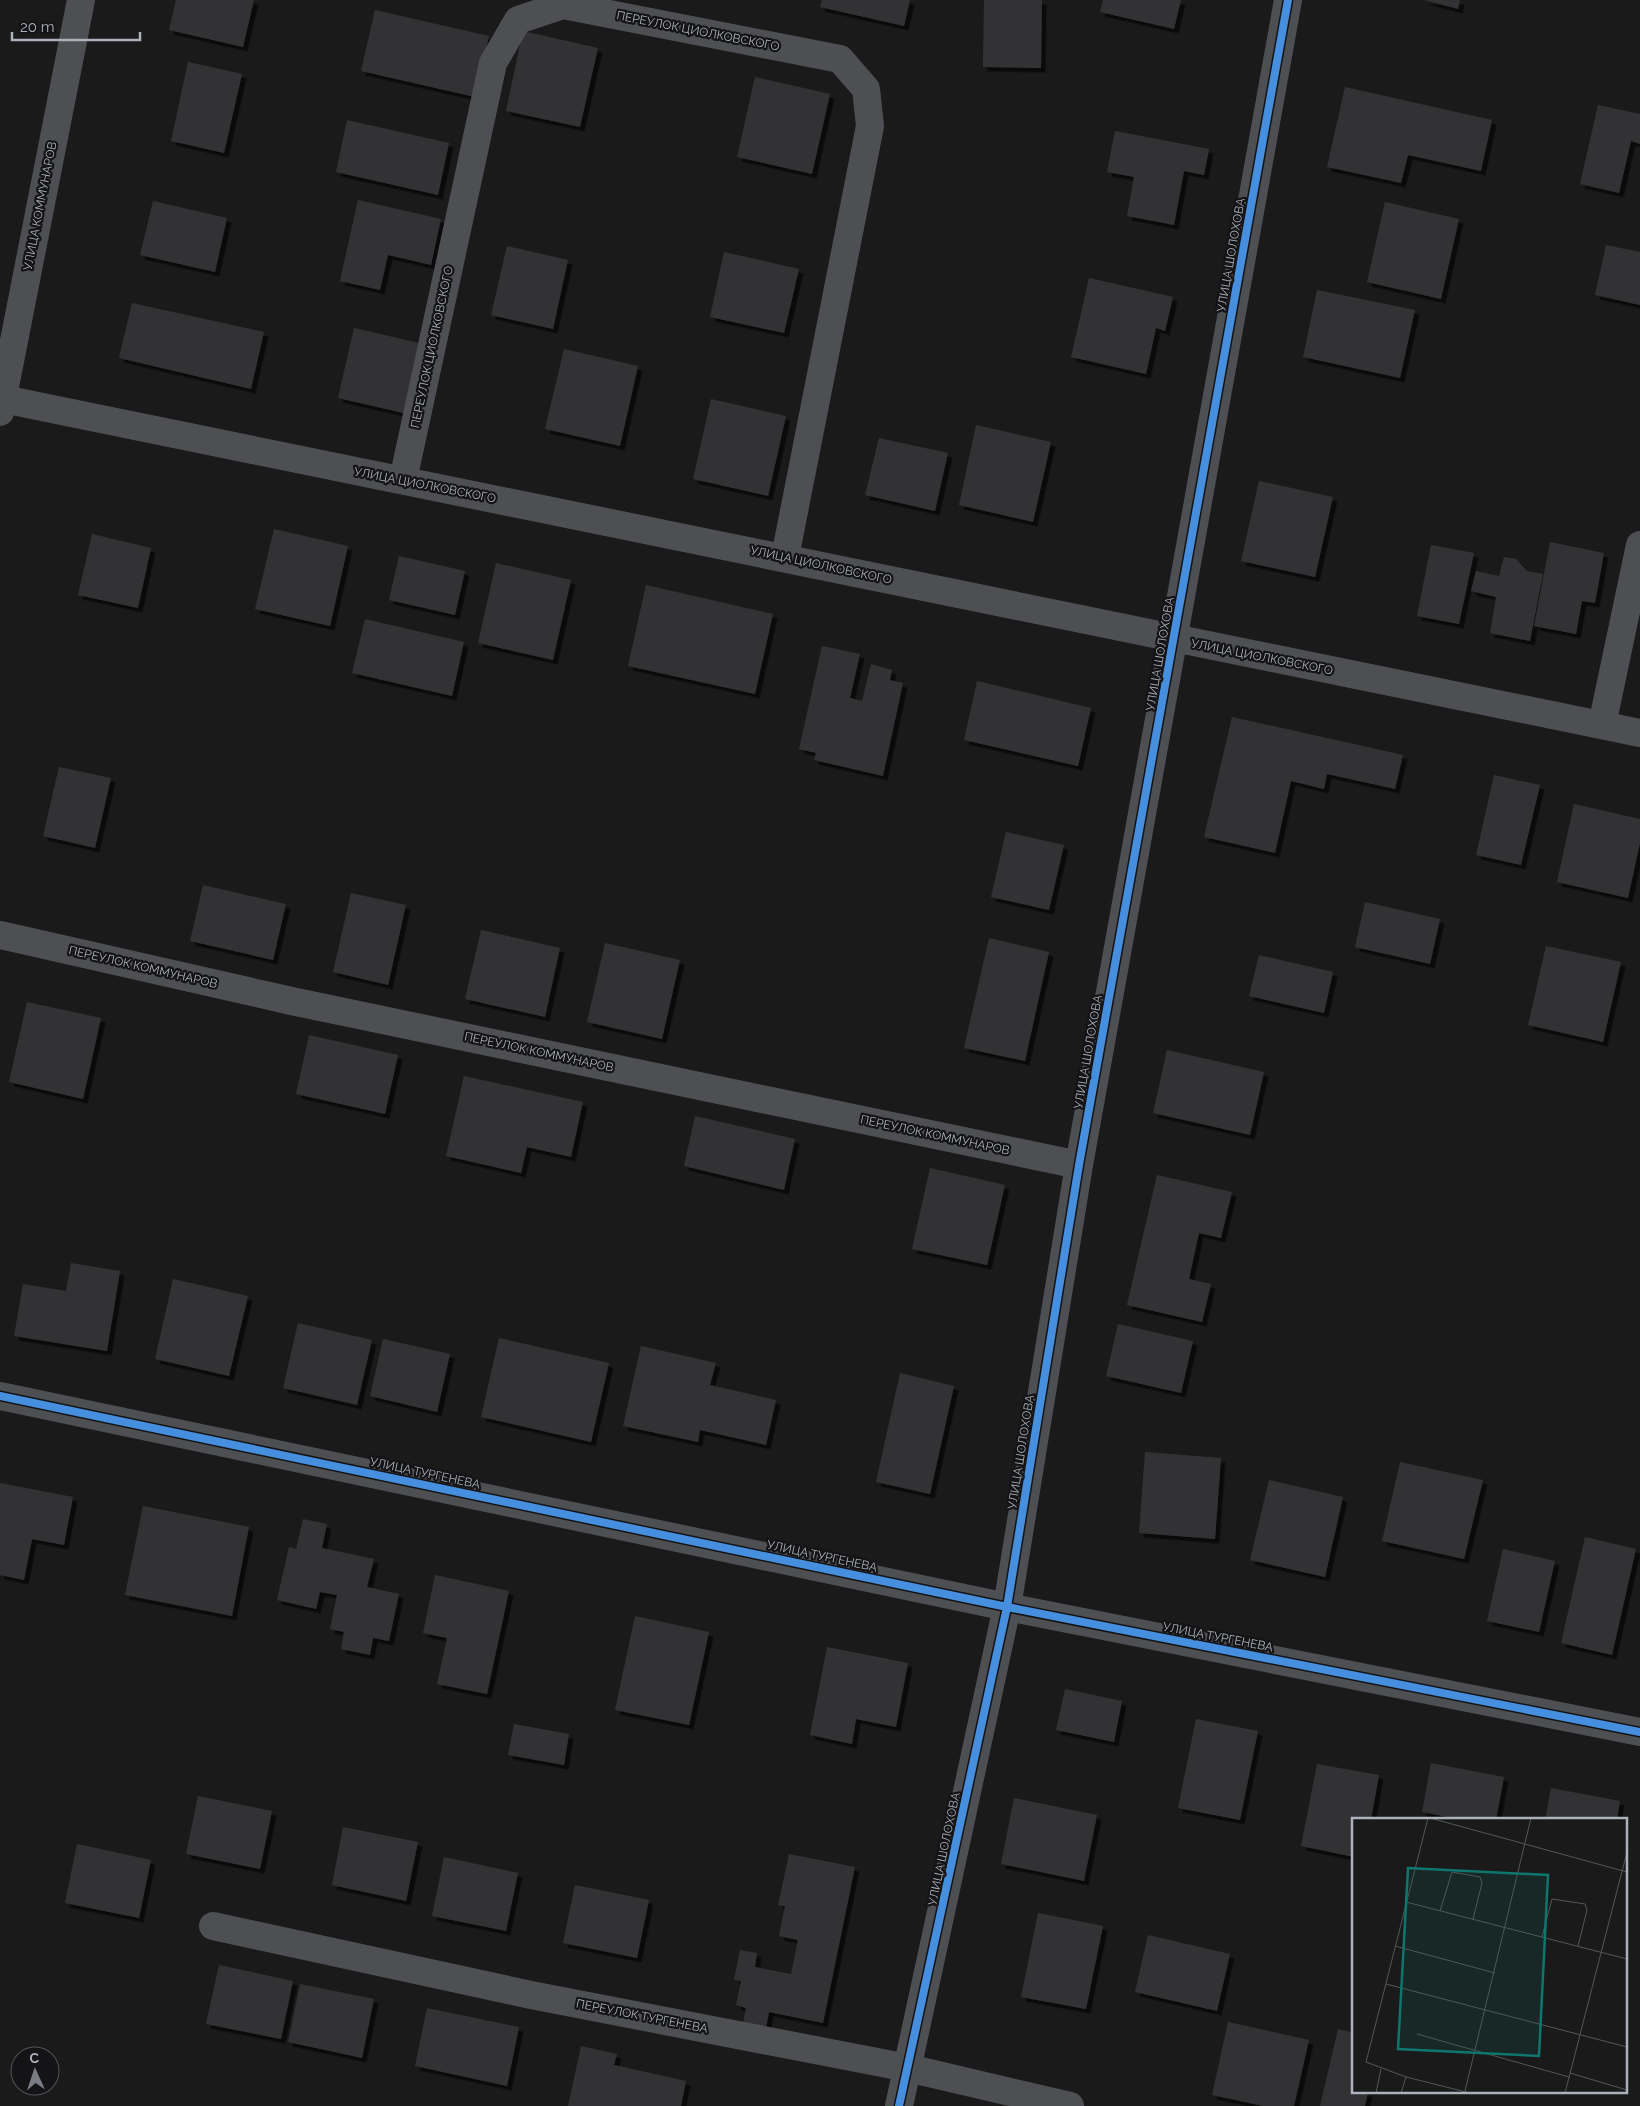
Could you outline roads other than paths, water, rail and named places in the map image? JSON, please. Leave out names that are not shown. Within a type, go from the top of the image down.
[{"type":"street","name":"УЛИЦА КОММУНАРОВ","points":[[1,406],[81,0]]},
{"type":"street","name":"УЛИЦА ШОЛОХОВА","points":[[900,2106],[1007,1607],[1079,1165],[1288,0]]},
{"type":"street","name":"ПЕРЕУЛОК ЦИОЛКОВСКОГО","points":[[404,480],[493,63],[518,20],[563,5],[821,56],[840,60],[866,89],[870,126],[785,558]]},
{"type":"street","name":"УЛИЦА ЦИОЛКОВСКОГО","points":[[1,406],[404,480],[1174,639],[1640,732]]},
{"type":"street","points":[[1602,725],[1640,545]]},
{"type":"street","name":"ПЕРЕУЛОК КОММУНАРОВ","points":[[0,935],[296,1002],[1079,1165]]},
{"type":"street","name":"УЛИЦА ТУРГЕНЕВА","points":[[0,1396],[1007,1607],[1640,1732]]},
{"type":"street","name":"ПЕРЕУЛОК ТУРГЕНЕВА","points":[[213,1926],[531,1995],[908,2068],[1070,2106]]}]
